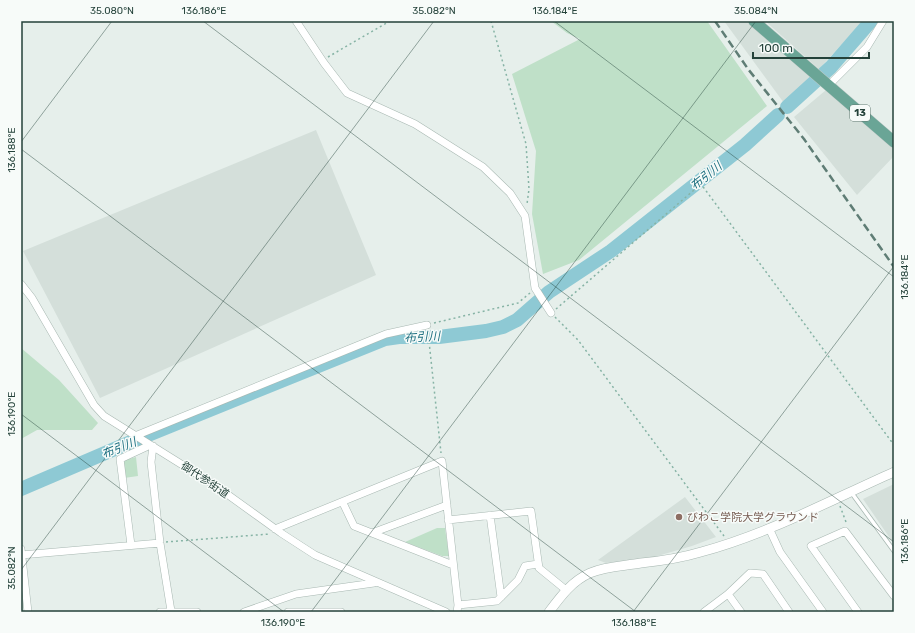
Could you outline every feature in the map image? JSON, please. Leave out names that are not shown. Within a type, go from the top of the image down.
[{"type":"main road","name":"13","points":[[754,21],[894,142]]},
{"type":"street","points":[[296,21],[322,60],[347,93],[416,124],[483,167],[510,193],[525,216],[536,290],[551,313]]},
{"type":"street","points":[[827,85],[867,47],[883,21]]},
{"type":"street","name":"御代参街道","points":[[21,284],[32,298],[94,405],[104,416],[213,484],[278,531],[315,555],[446,612]]},
{"type":"street","points":[[137,436],[386,334],[427,325]]},
{"type":"street","points":[[150,444],[160,543],[171,611]]},
{"type":"street","points":[[131,545],[120,459],[150,444]]},
{"type":"street","points":[[278,531],[442,461],[457,608],[497,601],[518,580],[524,566],[538,564]]},
{"type":"street","points":[[549,612],[566,590],[578,580],[591,573],[608,568],[684,557],[730,543],[769,528],[894,472]]},
{"type":"street","points":[[343,503],[354,526],[453,565]]},
{"type":"street","points":[[372,533],[446,505]]},
{"type":"street","points":[[448,520],[531,511],[539,568],[566,590]]},
{"type":"street","points":[[490,515],[501,597]]},
{"type":"street","points":[[769,528],[780,552],[824,612]]},
{"type":"street","points":[[858,612],[810,546],[845,531],[894,596]]},
{"type":"street","points":[[28,612],[21,553],[160,543]]},
{"type":"street","points":[[704,612],[728,594],[750,573],[763,574],[789,612]]},
{"type":"street","points":[[244,612],[296,594],[376,582]]},
{"type":"street","points":[[728,594],[741,612]]},
{"type":"street","points":[[160,612],[197,612]]},
{"type":"street","points":[[288,612],[341,612]]},
{"type":"lane","points":[[850,492],[894,551]]},
{"type":"path","points":[[322,60],[390,21]]},
{"type":"path","points":[[491,21],[526,144],[529,189],[525,216]]},
{"type":"path","points":[[730,543],[578,340],[551,313],[701,184],[894,445]]},
{"type":"path","points":[[442,461],[427,325],[518,303],[536,290]]},
{"type":"path","points":[[840,506],[846,522]]},
{"type":"path","points":[[160,543],[278,531]]},
{"type":"shaded area","points":[[724,21],[753,21],[813,77],[784,103]]},
{"type":"shaded area","points":[[765,21],[863,21],[819,69]]},
{"type":"shaded area","points":[[826,90],[894,149],[894,156],[857,195],[794,117]]},
{"type":"shaded area","points":[[316,130],[376,275],[100,398],[23,251]]},
{"type":"shaded area","points":[[894,484],[894,544],[863,499]]},
{"type":"shaded area","name":"びわこ学院大学グラウンド","points":[[685,497],[716,537],[692,546],[647,559],[606,563],[598,560]]},
{"type":"green space","points":[[551,21],[707,21],[767,106],[579,260],[543,274],[532,214],[536,151],[512,74],[580,39],[567,33]]},
{"type":"green space","points":[[21,348],[59,380],[98,423],[92,430],[37,430],[21,439]]},
{"type":"green space","points":[[136,457],[138,476],[124,478],[123,465],[125,460]]},
{"type":"green space","points":[[437,528],[445,528],[449,556],[442,556],[405,542]]},
{"type":"waterway","name":"布引川","points":[[787,107],[831,67],[871,21]]},
{"type":"waterway","name":"布引川","points":[[21,489],[138,439],[385,339],[399,337],[439,337],[486,331],[503,327],[517,320],[549,292],[611,251],[745,145],[778,115]]},
{"type":"railway","points":[[715,21],[748,69],[804,139],[894,267]]},
{"type":"place","name":"びわこ学院大学グラウンド","points":[[679,517]]}]
